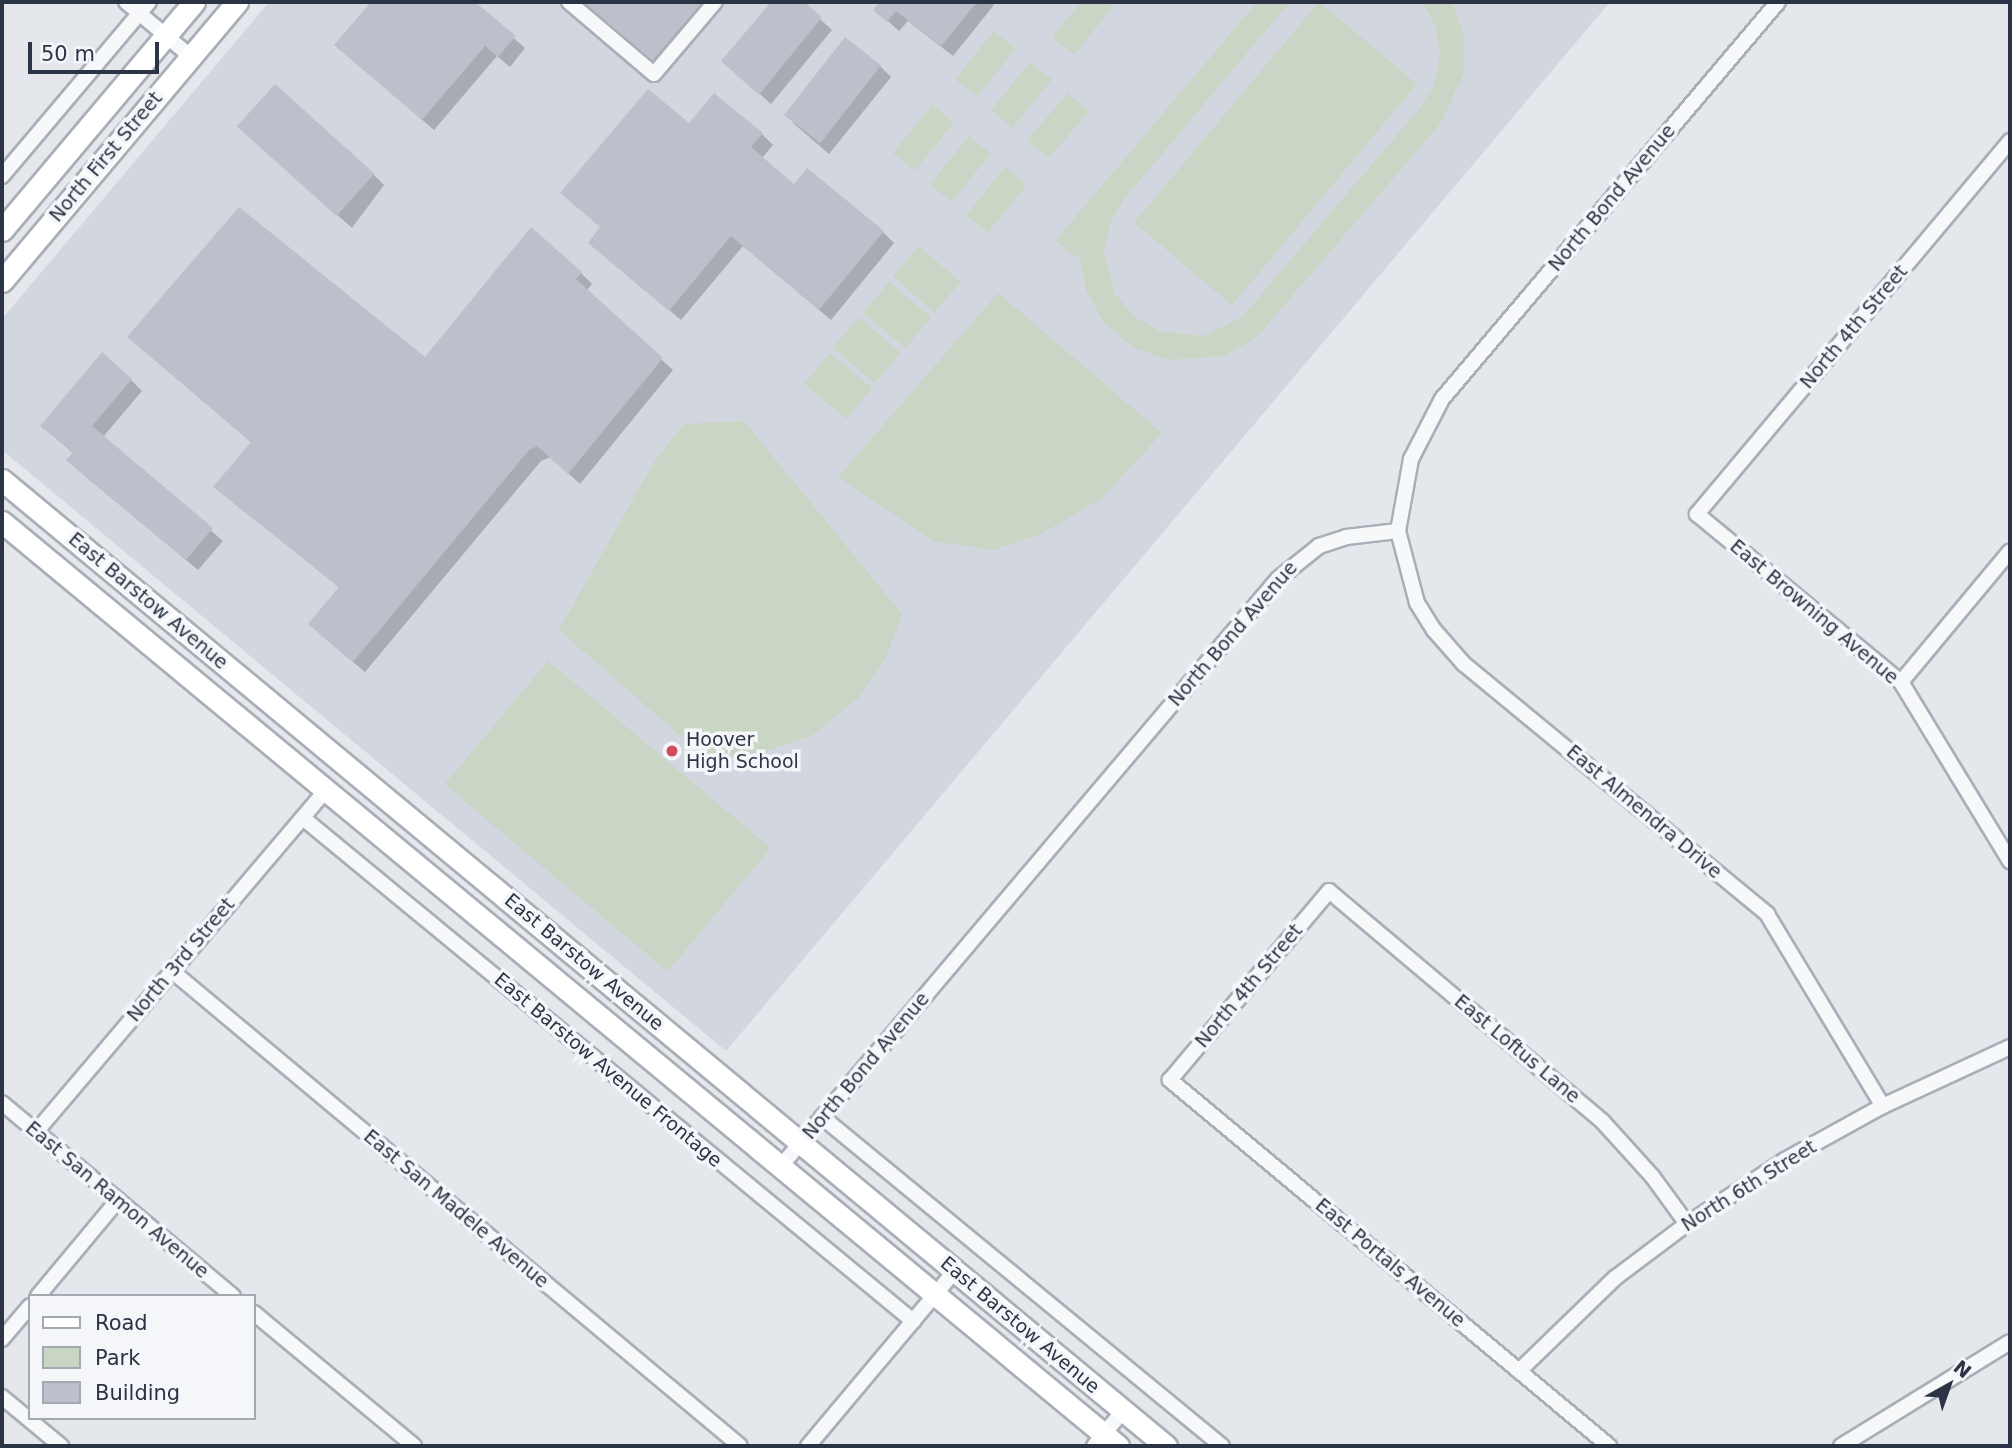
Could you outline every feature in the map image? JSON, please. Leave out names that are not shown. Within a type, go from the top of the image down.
[{"type":"main road","name":"North First Street","points":[[2,230],[194,2]]},
{"type":"main road","name":"North First Street","points":[[2,281],[237,2]]},
{"type":"main road","name":"East Barstow Avenue","points":[[2,480],[1166,1446]]},
{"type":"main road","name":"East Barstow Avenue","points":[[2,522],[782,1166],[1105,1442]]},
{"type":"street","points":[[126,2],[144,7],[166,35],[190,56]]},
{"type":"street","points":[[569,2],[654,74],[715,2]]},
{"type":"street","name":"North Bond Avenue","points":[[782,1166],[1295,561],[1346,537],[1398,531],[1411,459],[1442,399],[1777,2]]},
{"type":"street","points":[[3,173],[144,7]]},
{"type":"street","name":"North 4th Street","points":[[1697,514],[2010,141]]},
{"type":"street","name":"East Browning Avenue","points":[[1697,514],[1901,682],[2010,861]]},
{"type":"street","name":"East Almendra Drive","points":[[1398,531],[1417,603],[1442,638],[1464,664],[1767,914],[1883,1106]]},
{"type":"street","points":[[1901,682],[2010,551]]},
{"type":"street","name":"North 3rd Street","points":[[36,1132],[326,790]]},
{"type":"street","name":"East Barstow Avenue Frontage","points":[[303,818],[913,1321]]},
{"type":"street","name":"North 4th Street","points":[[1170,1080],[1329,891]]},
{"type":"street","name":"East Loftus Lane","points":[[1329,891],[1604,1122],[1652,1176],[1687,1224]]},
{"type":"street","name":"East San Madele Avenue","points":[[172,971],[740,1446]]},
{"type":"street","name":"North 6th Street","points":[[1519,1371],[1615,1278],[1687,1224],[1784,1160],[1883,1106],[2010,1047]]},
{"type":"street","name":"East Portals Avenue","points":[[1170,1080],[1609,1446]]},
{"type":"street","name":"East San Ramon Avenue","points":[[2,1103],[231,1294]]},
{"type":"street","points":[[822,1117],[1222,1446]]},
{"type":"street","points":[[40,1294],[118,1200]]},
{"type":"street","points":[[808,1446],[955,1271]]},
{"type":"street","points":[[2,1339],[28,1308]]},
{"type":"street","points":[[256,1315],[414,1446]]},
{"type":"street","points":[[1842,1446],[2010,1342]]},
{"type":"street","points":[[2,1397],[28,1419]]},
{"type":"street","points":[[1105,1442],[1124,1411]]},
{"type":"street","points":[[30,1420],[61,1446]]},
{"type":"shaded area","name":"Hoover High School","points":[[269,2],[1610,2],[726,1051],[2,450],[2,319]]},
{"type":"green space","points":[[1081,2],[1107,2],[1113,7],[1074,55],[1052,37]]},
{"type":"green space","points":[[1257,2],[1290,2],[1124,199],[1110,224],[1104,252],[1115,294],[1134,316],[1159,331],[1202,336],[1241,318],[1420,108],[1435,83],[1440,54],[1435,25],[1422,2],[1452,2],[1464,35],[1464,73],[1440,124],[1257,337],[1224,356],[1168,360],[1133,347],[1104,323],[1086,290],[1079,253],[1075,257],[1056,240]]},
{"type":"green space","points":[[1319,2],[1417,84],[1232,305],[1134,223]]},
{"type":"green space","points":[[994,31],[1016,49],[977,97],[955,79]]},
{"type":"green space","points":[[1030,62],[1052,80],[1013,128],[991,110]]},
{"type":"green space","points":[[1068,93],[1089,111],[1048,158],[1027,140]]},
{"type":"green space","points":[[932,105],[954,123],[915,171],[893,153]]},
{"type":"green space","points":[[969,136],[991,154],[952,202],[930,184]]},
{"type":"green space","points":[[1005,167],[1027,185],[988,233],[966,215]]},
{"type":"green space","points":[[919,246],[961,282],[934,312],[893,276]]},
{"type":"green space","points":[[889,282],[931,317],[905,348],[863,313]]},
{"type":"green space","points":[[998,293],[1162,433],[1102,498],[1041,534],[994,550],[933,541],[838,477]]},
{"type":"green space","points":[[859,317],[901,353],[874,383],[833,347]]},
{"type":"green space","points":[[830,353],[872,388],[846,419],[804,384]]},
{"type":"green space","points":[[744,421],[902,614],[886,657],[858,698],[813,735],[756,755],[707,759],[559,630],[654,462],[684,424]]},
{"type":"green space","points":[[548,661],[771,848],[667,971],[445,784]]},
{"type":"building","points":[[371,2],[475,2],[516,36],[498,57],[485,46],[422,120],[334,45]]},
{"type":"building","points":[[584,2],[703,2],[653,60]]},
{"type":"building","points":[[771,2],[804,2],[822,17],[759,95],[721,61]]},
{"type":"building","points":[[880,2],[977,2],[941,46],[896,11],[887,22],[873,10]]},
{"type":"building","points":[[845,37],[881,65],[820,143],[784,115]]},
{"type":"building","points":[[275,84],[375,174],[336,216],[237,126]]},
{"type":"building","points":[[648,89],[689,123],[714,93],[763,133],[751,147],[794,184],[807,168],[884,231],[819,310],[731,236],[669,311],[588,243],[600,227],[560,193]]},
{"type":"building","points":[[239,207],[425,357],[531,227],[582,272],[576,279],[663,358],[568,474],[537,446],[529,450],[353,662],[308,624],[339,587],[213,487],[251,442],[127,337]]},
{"type":"building","points":[[102,352],[132,379],[92,426],[213,528],[186,560],[66,460],[73,452],[40,426]]},
{"type":"place","name":"Hoover High School","points":[[672,751]]}]
